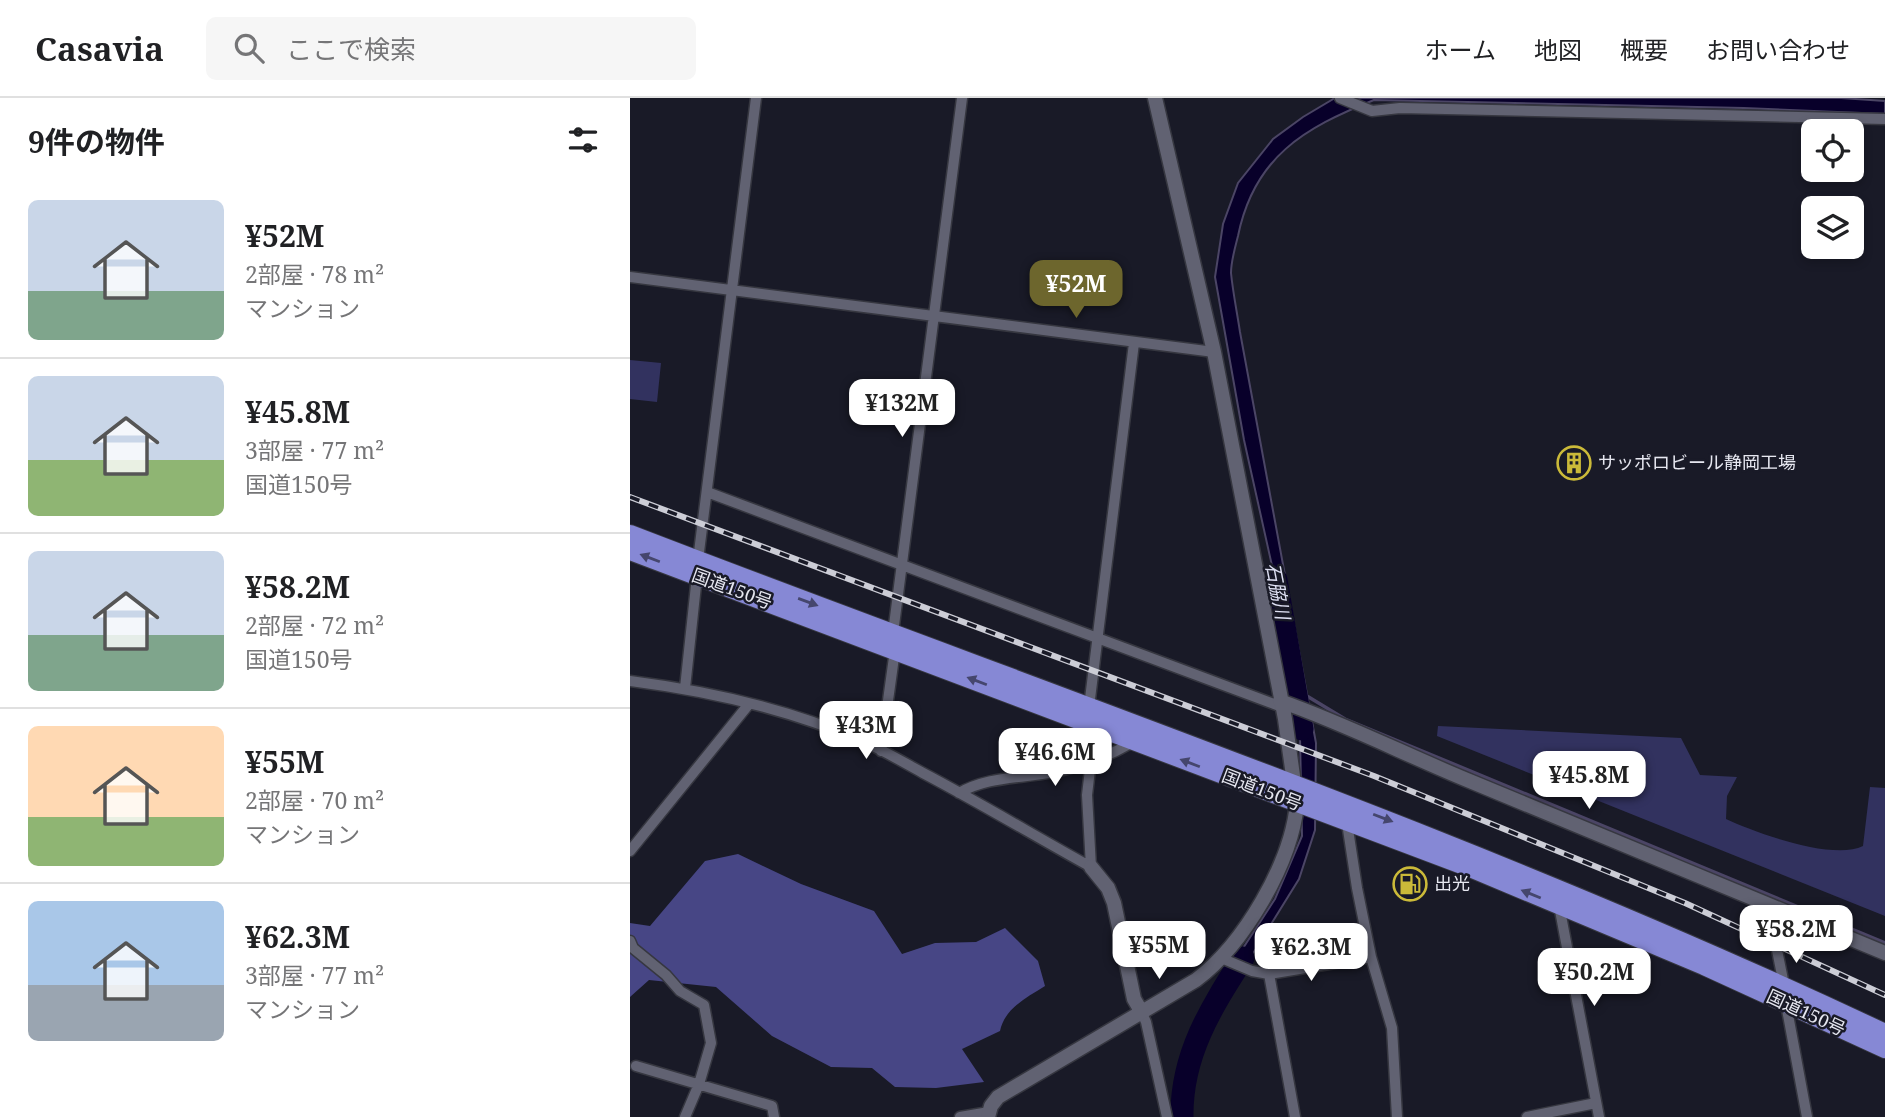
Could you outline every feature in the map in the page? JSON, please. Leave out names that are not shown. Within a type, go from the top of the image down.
[{"type":"highway","name":"国道150号","points":[[630,534],[697,568]]},
{"type":"highway","name":"国道150号","points":[[630,551],[697,568],[894,641],[1089,707],[1297,794],[1317,811],[1470,869],[1704,965],[1885,1033]]},
{"type":"highway","name":"国道150号","points":[[894,641],[1133,742],[1297,794],[1319,793],[1499,862],[1785,995],[1885,1049]]},
{"type":"street","points":[[685,688],[697,568],[756,98]]},
{"type":"street","points":[[881,751],[962,98]]},
{"type":"street","points":[[960,1117],[988,1114],[998,1097],[1196,980],[1221,958],[1244,929],[1291,840],[1297,794],[1281,704],[1214,352],[1155,98]]},
{"type":"street","points":[[1340,98],[1372,111],[1400,108],[1885,119]]},
{"type":"street","points":[[630,277],[1214,352]]},
{"type":"street","points":[[1089,707],[1134,343]]},
{"type":"street","points":[[707,492],[1098,639],[1281,704],[1311,712],[1774,914],[1885,953]]},
{"type":"street","points":[[630,681],[685,688],[810,721],[881,751],[1091,867],[1108,888],[1114,903],[1134,999],[1146,1022],[1167,1117]]},
{"type":"street","points":[[630,852],[749,704]]},
{"type":"street","points":[[959,793],[974,784],[990,780],[1053,772],[1091,761],[1116,752],[1133,742]]},
{"type":"street","points":[[1091,761],[1087,794],[1091,867]]},
{"type":"street","points":[[1347,823],[1371,957],[1392,1028],[1397,1117]]},
{"type":"street","points":[[1559,905],[1599,1117]]},
{"type":"street","points":[[630,941],[633,948],[666,975],[680,991],[704,1005],[711,1043],[699,1084],[685,1117]]},
{"type":"street","points":[[1777,950],[1807,1117]]},
{"type":"street","points":[[1221,958],[1252,971],[1269,974],[1371,957]]},
{"type":"street","points":[[1269,974],[1295,1117]]},
{"type":"street","points":[[636,1066],[772,1106],[774,1117]]},
{"type":"street","points":[[1527,1117],[1596,1103]]},
{"type":"shaded area","points":[[630,360],[661,363],[657,402],[630,399]]},
{"type":"shaded area","points":[[1438,726],[1681,738],[1700,775],[1737,777],[1727,796],[1726,819],[1775,838],[1814,848],[1850,850],[1863,846],[1870,787],[1885,788],[1885,916],[1437,736]]},
{"type":"shaded area","points":[[738,854],[801,884],[874,911],[902,954],[935,943],[976,942],[1005,928],[1038,961],[1045,986],[1011,1010],[1000,1031],[962,1049],[984,1082],[936,1088],[895,1087],[872,1068],[831,1067],[772,1036],[716,987],[649,980],[630,997],[630,923],[650,926],[705,861]]},
{"type":"water","points":[[1335,98],[1841,98],[1885,101],[1885,114],[1744,108],[1374,100],[1325,122],[1304,135],[1270,166],[1256,185],[1246,209],[1233,254],[1231,273],[1316,743],[1315,830],[1299,879],[1236,981],[1222,984],[1275,899],[1302,836],[1299,687],[1244,440],[1215,277],[1223,224],[1238,183],[1273,139]]},
{"type":"waterway","name":"石脇川","points":[[1276,580],[1302,729]]},
{"type":"waterway","points":[[1297,690],[1345,719],[1885,943]]},
{"type":"waterway","name":"石脇川","points":[[1182,1117],[1183,1094],[1192,1053],[1209,1014],[1243,958]]},
{"type":"tunnel","points":[[1773,921],[1777,950]]},
{"type":"railway","points":[[630,497],[1374,776],[1685,903],[1885,995]]},
{"type":"place","name":"サッポロビール静岡工場","points":[[1574,463]]},
{"type":"place","name":"出光","points":[[1410,884]]}]
